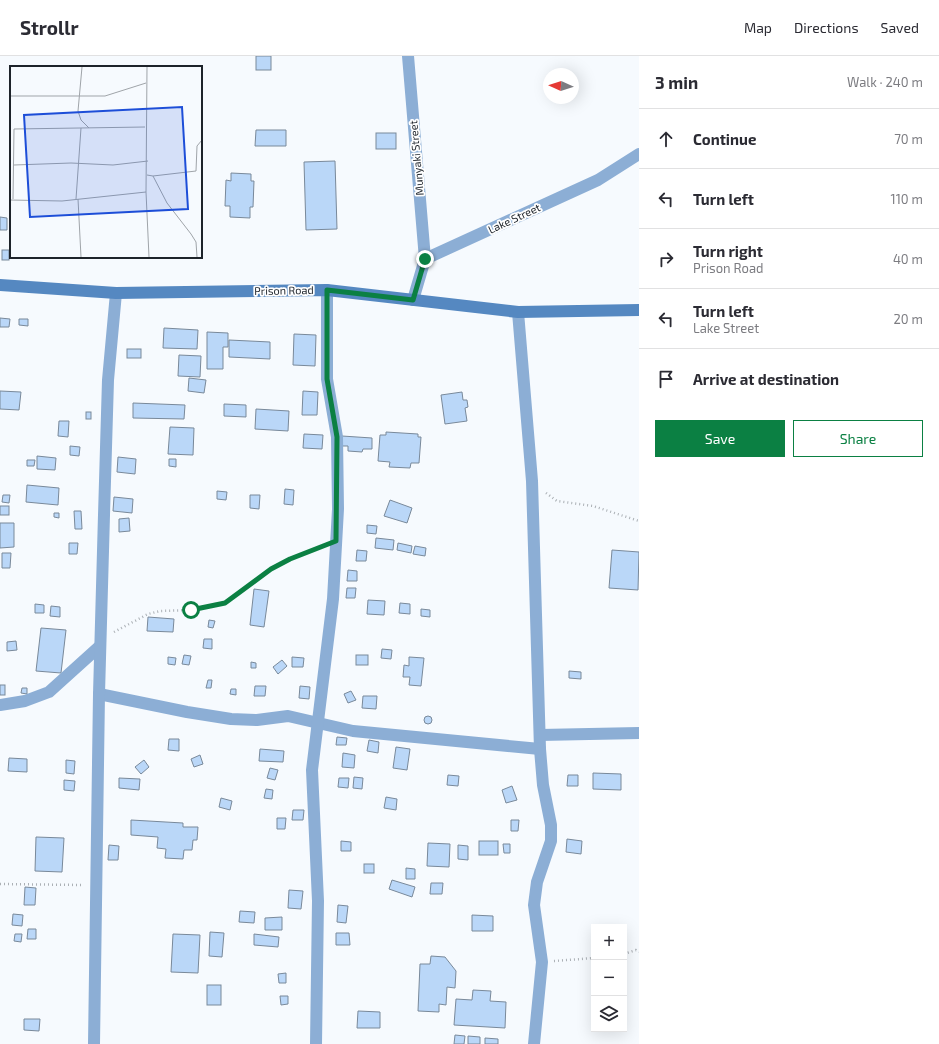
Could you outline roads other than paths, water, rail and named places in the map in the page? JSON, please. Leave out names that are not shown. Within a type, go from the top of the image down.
[{"type":"street","name":"Munyaki Street","points":[[408,56],[425,259]]},
{"type":"street","name":"Lake Street","points":[[425,259],[598,180],[639,154]]},
{"type":"street","points":[[413,300],[425,259]]},
{"type":"street","name":"Prison Road","points":[[0,285],[116,293],[327,290],[518,312],[639,310]]},
{"type":"street","points":[[316,1044],[318,901],[312,770],[333,599],[336,541],[337,437],[327,379],[327,290]]},
{"type":"street","points":[[94,1044],[100,642],[108,380],[116,293]]},
{"type":"street","points":[[518,312],[532,484],[540,749],[543,785],[551,840],[537,882],[534,904],[542,962],[534,1044]]},
{"type":"street","points":[[0,705],[25,701],[49,692],[100,642]]},
{"type":"street","points":[[99,694],[231,720],[257,720],[288,716],[353,731],[540,749]]},
{"type":"street","points":[[540,735],[639,733]]}]
